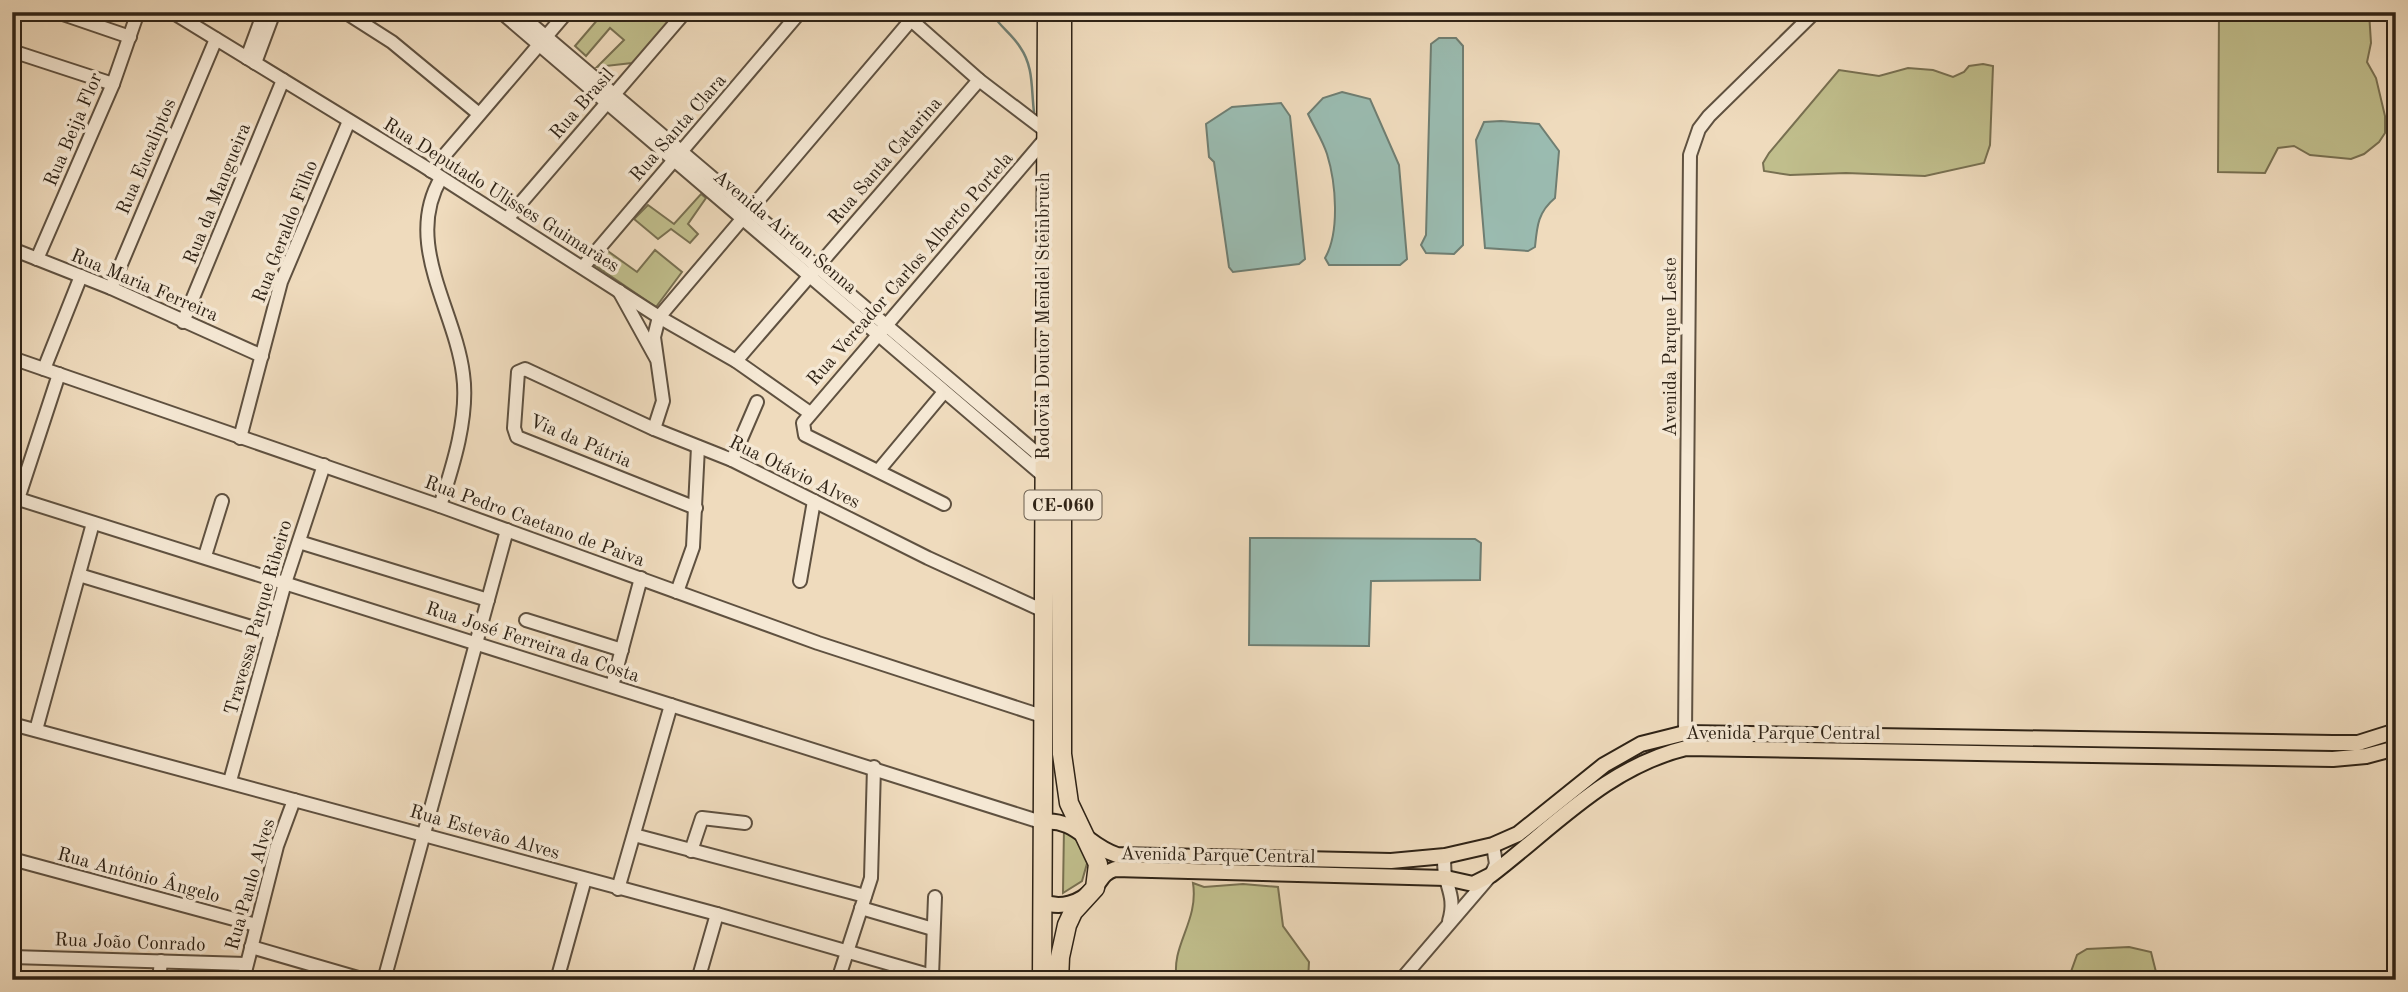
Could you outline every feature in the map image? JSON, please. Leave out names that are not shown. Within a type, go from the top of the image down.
[{"type":"highway","name":"Rodovia Doutor Mendel Steinbruch","points":[[1042,980],[1041,822],[1045,717],[1047,470],[1047,12]]},
{"type":"highway","name":"Rodovia Doutor Mendel Steinbruch","points":[[1062,12],[1062,754],[1069,803],[1089,839],[1098,864],[1095,888]]},
{"type":"highway","points":[[1059,980],[1060,957],[1067,925],[1073,912],[1095,888]]},
{"type":"main road","name":"Avenida Parque Central","points":[[1041,822],[1065,822],[1117,855],[1391,861],[1445,856],[1493,845],[1518,834],[1604,765],[1641,744],[1685,733],[2358,743],[2396,732]]},
{"type":"main road","name":"Avenida Parque Central","points":[[1042,901],[1051,906],[1069,904],[1095,888],[1103,874],[1115,869],[1446,878],[1474,884],[1492,875],[1602,784],[1643,761],[1686,748],[2333,759],[2366,756],[2396,748]]},
{"type":"street","points":[[57,12],[130,37]]},
{"type":"street","name":"Rua Beija Flor","points":[[37,260],[113,84],[138,12]]},
{"type":"street","points":[[251,60],[264,12]]},
{"type":"street","points":[[251,60],[274,12]]},
{"type":"street","points":[[345,12],[392,41],[479,114]]},
{"type":"street","name":"Avenida Airton Senna","points":[[501,12],[543,41],[611,98],[678,156],[741,219],[813,271],[1047,470]]},
{"type":"street","name":"Avenida Airton Senna","points":[[517,12],[543,41]]},
{"type":"street","points":[[440,506],[459,446],[464,384],[460,356],[432,268],[427,240],[429,204],[436,175],[479,114],[567,12]]},
{"type":"street","name":"Rua Brasil","points":[[508,219],[685,12]]},
{"type":"street","name":"Rua Santa Clara","points":[[583,267],[800,12]]},
{"type":"street","name":"Avenida Parque Leste","points":[[1685,733],[1690,155],[1699,129],[1709,116],[1815,12]]},
{"type":"street","name":"Rua Deputado Ulisses Guimarães","points":[[178,14],[508,219],[659,317],[736,361],[806,418],[805,435],[879,470]]},
{"type":"street","points":[[654,429],[663,401],[654,337],[659,317],[906,16],[1046,135]]},
{"type":"street","name":"Rua Eucaliptos","points":[[111,288],[216,39]]},
{"type":"street","points":[[12,51],[113,84]]},
{"type":"street","name":"Rua da Mangueira","points":[[183,322],[284,80]]},
{"type":"street","name":"Rua Santa Catarina","points":[[736,361],[979,80]]},
{"type":"street","name":"Rua Geraldo Filho","points":[[240,438],[281,282],[349,121]]},
{"type":"street","name":"Rua Vereador Carlos Alberto Portela","points":[[806,418],[1046,135]]},
{"type":"street","name":"Avenida Airton Senna","points":[[678,156],[750,208],[813,271]]},
{"type":"street","name":"Rua Maria Ferreira","points":[[12,249],[111,288],[262,356]]},
{"type":"street","points":[[44,369],[81,276]]},
{"type":"street","points":[[619,291],[657,360]]},
{"type":"street","name":"Rua Pedro Caetano de Paiva","points":[[13,360],[324,465],[965,693],[1045,717]]},
{"type":"street","name":"Rua Otávio Alves","points":[[525,369],[654,429],[732,460],[1046,612]]},
{"type":"street","name":"Via da Pátria","points":[[525,369],[517,375],[514,428],[517,437],[696,508]]},
{"type":"street","points":[[15,498],[59,374]]},
{"type":"street","name":"Avenida Airton Senna","points":[[936,375],[944,392],[1047,470]]},
{"type":"street","points":[[944,392],[879,470],[944,504]]},
{"type":"street","points":[[732,460],[757,402]]},
{"type":"street","points":[[677,592],[693,547],[698,447]]},
{"type":"street","name":"Travessa Parque Ribeiro","points":[[230,781],[285,583],[324,465]]},
{"type":"street","name":"Rua José Ferreira da Costa","points":[[15,498],[874,767],[1041,822]]},
{"type":"street","points":[[205,556],[222,501]]},
{"type":"street","points":[[800,581],[814,501]]},
{"type":"street","points":[[36,730],[93,523]]},
{"type":"street","points":[[384,980],[507,530]]},
{"type":"street","points":[[299,542],[488,600]]},
{"type":"street","points":[[79,575],[271,633]]},
{"type":"street","points":[[612,686],[641,578]]},
{"type":"street","points":[[526,620],[622,650]]},
{"type":"street","points":[[618,889],[671,705]]},
{"type":"street","name":"Rua Estevão Alves","points":[[12,724],[717,914],[946,980]]},
{"type":"street","points":[[838,980],[873,870],[874,767]]},
{"type":"street","name":"Rua Paulo Alves","points":[[243,980],[256,925],[293,800]]},
{"type":"street","points":[[691,850],[702,818],[745,823]]},
{"type":"street","points":[[634,835],[863,902],[933,929]]},
{"type":"street","points":[[1401,980],[1492,875],[1496,864],[1493,845]]},
{"type":"street","points":[[1445,856],[1446,878],[1454,905],[1448,925]]},
{"type":"street","name":"Rua Antônio Ângelo","points":[[12,859],[256,925]]},
{"type":"street","points":[[557,980],[585,879]]},
{"type":"street","points":[[932,976],[935,897]]},
{"type":"street","points":[[698,980],[717,914]]},
{"type":"street","points":[[251,947],[365,980]]},
{"type":"street","name":"Rua João Conrado","points":[[12,957],[246,964]]},
{"type":"street","points":[[159,980],[161,961]]},
{"type":"shaded area","points":[[593,12],[668,12],[672,16],[660,35],[632,63],[597,67],[624,40],[610,28],[586,56],[575,46],[599,18]]},
{"type":"shaded area","points":[[2219,12],[2369,12],[2371,43],[2367,62],[2376,78],[2385,116],[2385,133],[2379,142],[2364,154],[2351,159],[2310,155],[2294,146],[2278,148],[2265,173],[2218,172]]},
{"type":"shaded area","points":[[1969,66],[1993,66],[1990,145],[1984,163],[1925,176],[1846,173],[1790,175],[1764,171],[1763,163],[1769,153],[1839,70],[1879,76],[1908,68],[1933,70],[1953,77],[1964,72]]},
{"type":"shaded area","points":[[701,194],[706,198],[688,224],[698,234],[690,243],[671,229],[658,239],[634,219],[648,205],[674,224]]},
{"type":"shaded area","points":[[605,249],[637,272],[655,250],[682,272],[656,307],[593,264]]},
{"type":"shaded area","points":[[1064,827],[1074,832],[1088,860],[1082,881],[1063,893]]},
{"type":"shaded area","points":[[1193,883],[1204,887],[1243,884],[1278,887],[1283,926],[1309,962],[1308,980],[1177,980],[1177,956],[1192,910]]},
{"type":"shaded area","points":[[2129,947],[2151,952],[2158,980],[2068,980],[2077,955],[2087,949]]},
{"type":"water","points":[[1439,38],[1456,38],[1463,46],[1463,245],[1454,254],[1426,253],[1421,245],[1426,235],[1431,44]]},
{"type":"water","points":[[1342,92],[1370,99],[1399,165],[1407,259],[1400,265],[1329,265],[1325,258],[1335,221],[1333,179],[1327,154],[1308,114],[1323,98]]},
{"type":"water","points":[[1281,103],[1290,116],[1305,259],[1299,264],[1233,272],[1229,267],[1214,162],[1209,157],[1206,124],[1232,107]]},
{"type":"water","points":[[1484,122],[1539,124],[1559,151],[1555,198],[1542,214],[1535,247],[1528,251],[1485,248],[1476,140]]},
{"type":"water","points":[[1250,538],[1475,539],[1481,543],[1480,580],[1371,581],[1369,646],[1249,645]]},
{"type":"waterway","points":[[991,12],[1017,42],[1028,62],[1034,112]]}]
